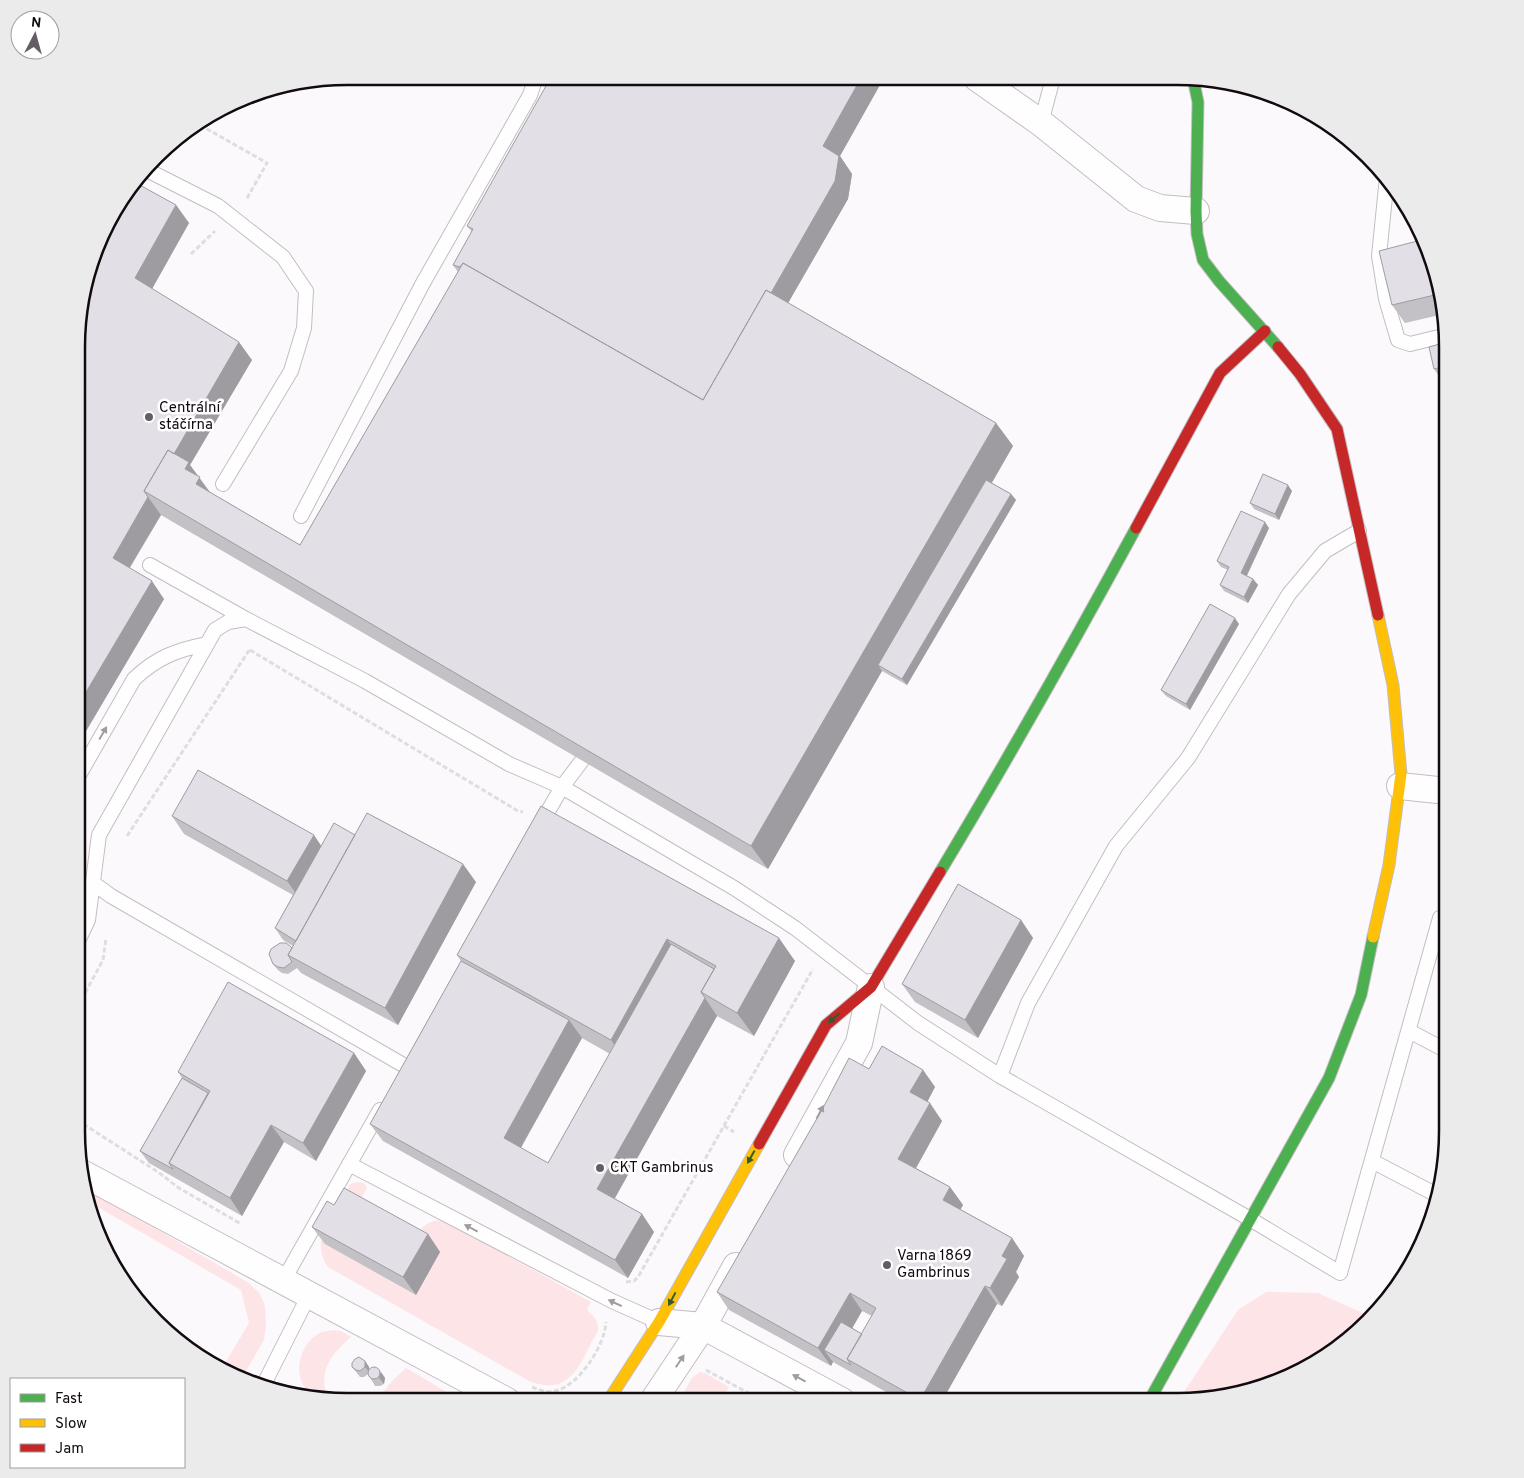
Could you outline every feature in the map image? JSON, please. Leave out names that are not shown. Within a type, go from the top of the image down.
[{"type":"street","points":[[987,85],[1042,123],[1136,198],[1160,208],[1196,211]]},
{"type":"street","points":[[1153,1393],[1329,1078],[1361,995],[1389,865],[1401,774],[1393,685],[1337,429],[1300,374],[1203,260],[1197,234],[1198,102],[1195,86]]},
{"type":"street","points":[[613,1393],[660,1322],[826,1025],[871,986],[974,816],[1101,592],[1220,373],[1265,331]]},
{"type":"street","points":[[1400,786],[1439,790]]},
{"type":"street","points":[[786,1174],[832,1088],[859,1043],[871,986]]},
{"type":"street","points":[[89,1177],[309,1295],[517,1393]]},
{"type":"street","points":[[658,1393],[703,1326],[749,1242]]},
{"type":"street","points":[[660,1322],[703,1326],[827,1393]]},
{"type":"lane","points":[[301,516],[423,283],[530,95],[533,85]]},
{"type":"lane","points":[[1042,123],[1051,85]]},
{"type":"lane","points":[[152,172],[218,206],[283,257],[306,290],[304,328],[290,371],[224,484]]},
{"type":"lane","points":[[1386,188],[1379,256],[1386,299],[1398,340],[1410,344],[1438,337]]},
{"type":"lane","points":[[1000,1076],[1028,1003],[1116,846],[1188,758],[1289,594],[1325,551],[1359,531]]},
{"type":"lane","points":[[150,564],[246,619],[365,681],[509,764],[562,787],[734,888],[788,923],[918,1023],[1000,1076],[1250,1219],[1340,1273],[1439,922]]},
{"type":"lane","points":[[85,926],[88,920],[98,834],[215,630],[228,622],[246,619]]},
{"type":"lane","points":[[85,765],[134,679],[164,656],[184,648],[207,644]]},
{"type":"lane","points":[[535,834],[562,787],[602,734]]},
{"type":"lane","points":[[93,883],[112,896],[405,1065]]},
{"type":"lane","points":[[1408,1030],[1439,1046]]},
{"type":"lane","points":[[283,1281],[386,1098]]},
{"type":"lane","points":[[1372,1161],[1432,1192]]},
{"type":"lane","points":[[349,1164],[612,1301],[660,1322]]},
{"type":"lane","points":[[266,1380],[309,1295]]},
{"type":"path","points":[[191,254],[244,204],[267,163],[204,127]]},
{"type":"path","points":[[124,840],[250,650],[246,619]]},
{"type":"path","points":[[250,650],[518,811],[545,817]]},
{"type":"path","points":[[85,993],[103,960],[112,896]]},
{"type":"path","points":[[517,1393],[540,1390],[554,1392],[569,1386],[577,1379],[596,1351],[605,1329],[606,1321],[604,1316],[621,1283],[634,1281],[638,1277],[814,968],[809,963]]},
{"type":"path","points":[[85,1125],[158,1172],[179,1188],[247,1227]]},
{"type":"path","points":[[705,1370],[748,1393]]},
{"type":"shaded area","points":[[364,1183],[367,1188],[357,1205],[414,1237],[421,1229],[432,1222],[447,1222],[591,1302],[587,1310],[596,1320],[598,1329],[581,1363],[572,1375],[566,1380],[553,1385],[529,1381],[328,1267],[322,1253],[322,1237],[350,1184]]},
{"type":"shaded area","points":[[92,1192],[249,1283],[260,1294],[265,1306],[266,1325],[264,1340],[245,1373],[225,1363],[249,1323],[241,1290],[96,1206]]},
{"type":"shaded area","points":[[1266,1292],[1318,1293],[1364,1314],[1350,1328],[1323,1349],[1278,1373],[1228,1388],[1184,1393],[1238,1310]]},
{"type":"shaded area","points":[[341,1331],[351,1337],[331,1358],[325,1373],[325,1392],[307,1390],[301,1381],[299,1373],[301,1357],[309,1342],[322,1332]]},
{"type":"shaded area","points":[[406,1368],[448,1393],[383,1393]]},
{"type":"shaded area","points":[[700,1372],[705,1373],[729,1387],[726,1393],[684,1393],[692,1378]]},
{"type":"building","points":[[546,85],[857,85],[823,146],[839,156],[835,181],[771,293],[766,290],[703,400],[463,263],[460,267],[453,265],[473,229],[467,226]]},
{"type":"building","name":"Centrální stáčírna","points":[[140,185],[176,205],[135,278],[239,342],[174,454],[168,450],[144,491],[148,497],[113,558],[152,581],[85,694],[85,347],[87,312],[94,279],[105,246],[120,216]]},
{"type":"building","points":[[1417,241],[1434,295],[1392,305],[1379,251]]},
{"type":"building","points":[[463,263],[703,400],[766,290],[996,423],[751,846],[144,491],[168,450],[189,462],[185,469],[200,477],[196,484],[300,545]]},
{"type":"building","points":[[1439,344],[1439,368],[1434,369],[1429,347]]},
{"type":"building","points":[[1263,474],[1288,485],[1275,514],[1250,503]]},
{"type":"building","points":[[986,480],[1011,494],[902,679],[878,665]]},
{"type":"building","points":[[1241,511],[1265,522],[1241,573],[1253,579],[1244,597],[1220,585],[1229,567],[1217,561]]},
{"type":"building","points":[[1210,604],[1235,618],[1186,704],[1161,690]]},
{"type":"building","points":[[198,770],[314,835],[287,881],[172,816]]},
{"type":"building","points":[[541,806],[779,938],[737,1013],[701,992],[716,966],[667,939],[611,1040],[457,955]]},
{"type":"building","points":[[367,813],[463,864],[385,1008],[288,955]]},
{"type":"building","points":[[334,823],[355,835],[296,941],[275,928]]},
{"type":"building","points":[[958,884],[1021,920],[965,1020],[902,984]]},
{"type":"building","points":[[280,943],[286,943],[292,948],[288,955],[292,962],[284,968],[273,964],[269,954],[271,949]]},
{"type":"building","points":[[671,944],[714,969],[701,992],[705,998],[597,1189],[642,1214],[615,1260],[370,1124],[461,961],[569,1020],[504,1138],[548,1163]]},
{"type":"building","points":[[228,982],[354,1053],[303,1143],[271,1125],[230,1198],[169,1163],[210,1091],[178,1072]]},
{"type":"building","name":"Varna 1869 Gambrinus","points":[[882,1046],[923,1070],[910,1092],[930,1103],[898,1159],[950,1187],[943,1200],[1012,1238],[1002,1256],[1007,1259],[990,1288],[985,1286],[924,1393],[908,1393],[847,1359],[876,1308],[850,1293],[818,1348],[717,1292],[823,1108],[849,1058],[869,1069]]},
{"type":"building","points":[[182,1078],[208,1093],[169,1163],[173,1169],[140,1151]]},
{"type":"building","points":[[344,1188],[428,1234],[403,1277],[312,1227],[327,1201],[334,1205]]},
{"type":"building","points":[[841,1322],[862,1334],[847,1359],[851,1365],[824,1350]]},
{"type":"building","points":[[359,1357],[365,1361],[365,1367],[360,1371],[352,1367],[352,1363]]},
{"type":"building","points":[[376,1367],[379,1368],[379,1378],[372,1379],[369,1378],[368,1371],[369,1368]]},
{"type":"traffic: fast","points":[[1195,86],[1198,102],[1197,234],[1203,260],[1219,281],[1278,347]]},
{"type":"traffic: fast","points":[[940,872],[1040,701],[1136,528]]},
{"type":"traffic: fast","points":[[1153,1393],[1329,1078],[1361,995],[1373,937]]},
{"type":"traffic: slow","points":[[1373,937],[1389,865],[1401,774],[1393,685],[1378,615]]},
{"type":"traffic: slow","points":[[613,1393],[659,1322],[759,1144]]},
{"type":"traffic: jam","points":[[1136,528],[1220,373],[1265,331]]},
{"type":"traffic: jam","points":[[1278,347],[1300,374],[1337,429],[1378,615]]},
{"type":"traffic: jam","points":[[759,1144],[826,1025],[871,987],[940,872]]},
{"type":"place","name":"Centrální stáčírna","points":[[149,417]]},
{"type":"place","name":"CKT Gambrinus","points":[[600,1168]]},
{"type":"place","name":"Varna 1869 Gambrinus","points":[[887,1265]]}]
